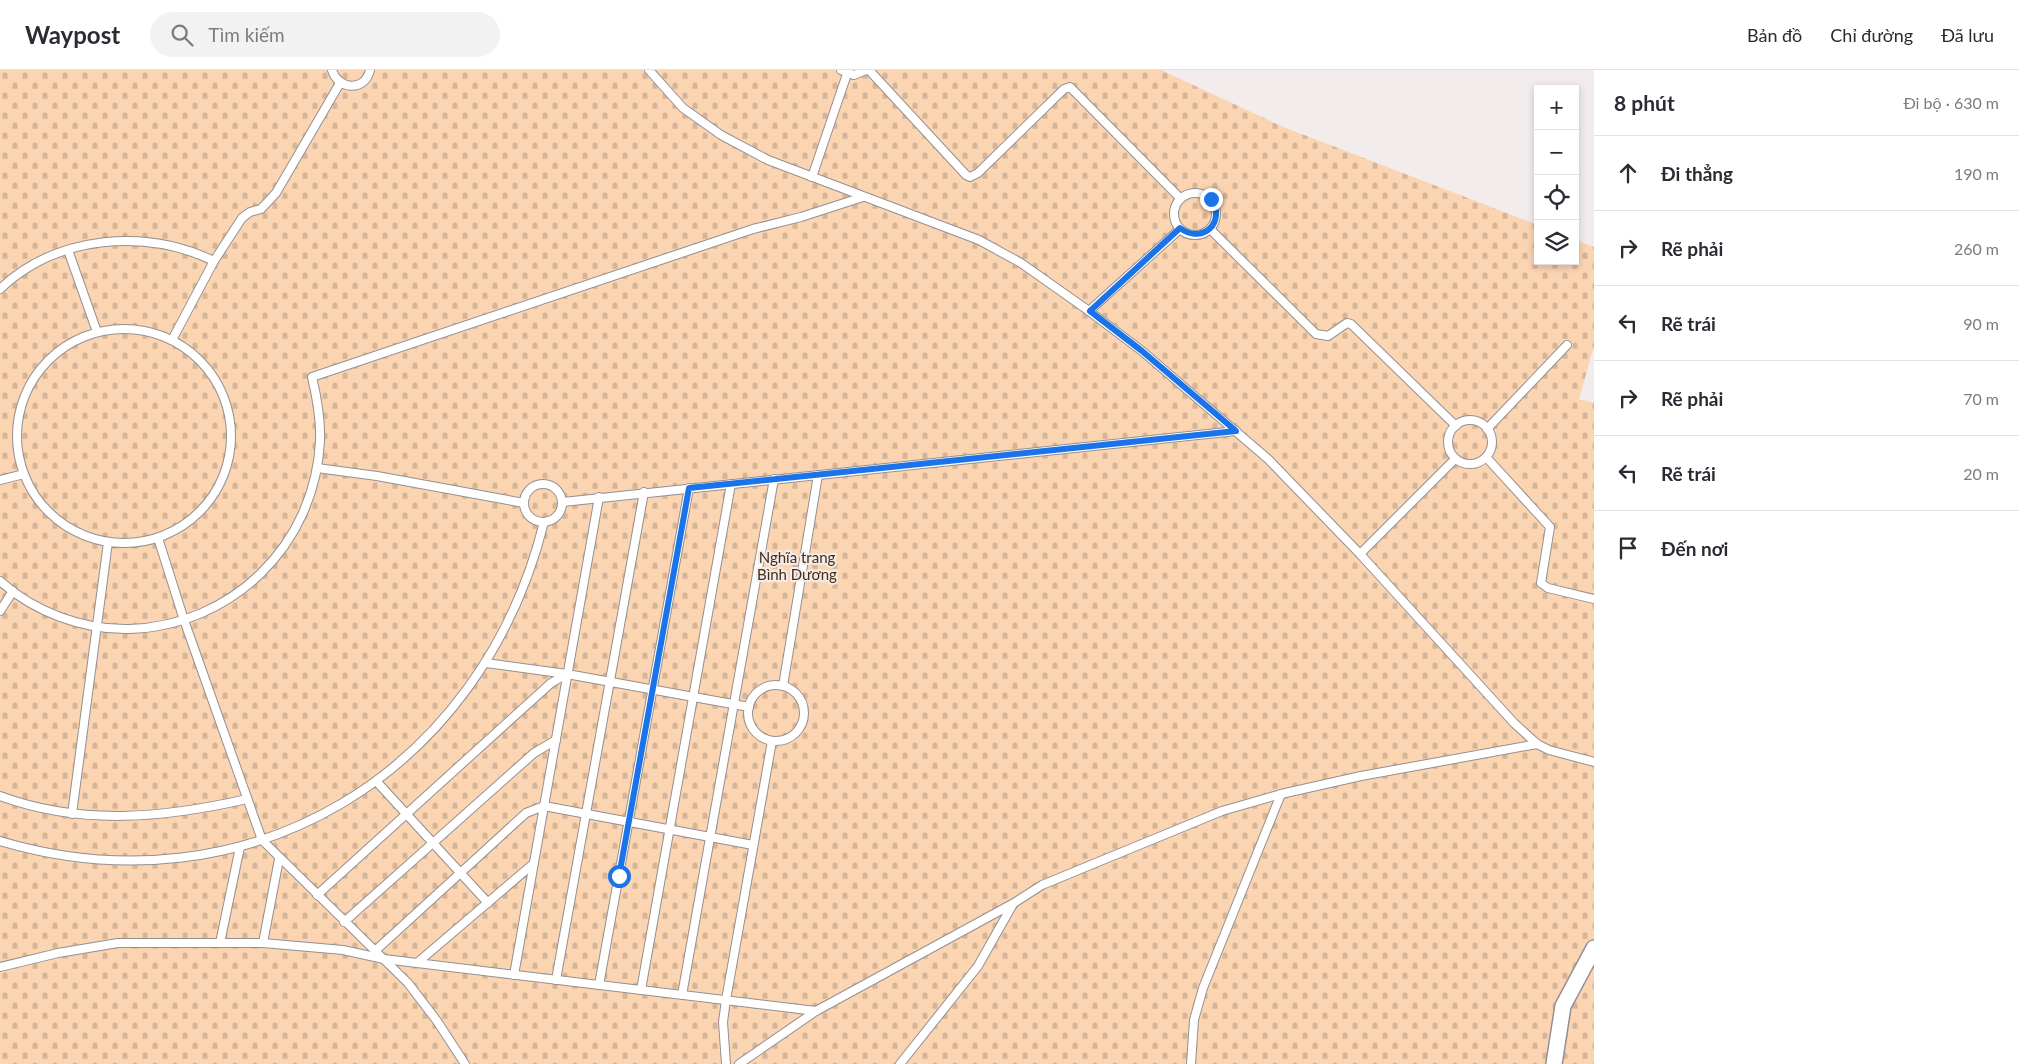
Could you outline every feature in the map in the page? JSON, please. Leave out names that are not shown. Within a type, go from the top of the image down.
[{"type":"street","points":[[1554,1064],[1563,1006],[1594,948]]},
{"type":"lane","points":[[332,70],[334,77],[340,83],[350,86],[362,83],[370,70]]},
{"type":"lane","points":[[649,70],[683,108],[721,134],[768,160],[863,197],[915,214],[979,240],[1021,263],[1090,311],[1142,351],[1268,459],[1360,554],[1514,724],[1537,744],[1549,750],[1594,762]]},
{"type":"lane","points":[[812,177],[844,72],[854,75],[868,70],[966,175],[970,177],[978,173],[1064,89],[1070,87],[1180,198]]},
{"type":"lane","points":[[172,340],[214,261],[242,218],[250,212],[260,209],[276,193],[340,83]]},
{"type":"lane","points":[[1199,193],[1211,199],[1214,204],[1216,218],[1210,229],[1204,233],[1191,235],[1180,228],[1176,223],[1174,210],[1180,198],[1186,194],[1199,193]]},
{"type":"lane","points":[[0,581],[46,611],[97,628],[143,628],[184,620],[230,599],[268,567],[281,552],[302,517],[317,468],[320,420],[312,377],[752,229],[801,217],[863,197]]},
{"type":"lane","points":[[1090,311],[1180,228]]},
{"type":"lane","points":[[1210,229],[1316,334],[1328,336],[1341,325],[1351,324],[1456,426]]},
{"type":"lane","points":[[0,288],[39,261],[68,250],[100,242],[142,240],[184,248],[214,261]]},
{"type":"lane","points":[[68,250],[97,332]]},
{"type":"lane","points":[[129,329],[151,333],[172,340],[197,358],[216,382],[228,410],[231,440],[225,470],[212,498],[191,520],[158,538],[135,543],[108,542],[76,532],[57,520],[41,503],[24,474],[18,447],[18,432],[23,402],[29,388],[46,363],[58,352],[70,344],[97,332],[129,329]]},
{"type":"lane","points":[[1487,429],[1567,345]]},
{"type":"lane","points":[[1467,421],[1474,421],[1487,429],[1491,446],[1486,457],[1472,464],[1466,464],[1455,459],[1448,445],[1450,432],[1456,426],[1467,421]]},
{"type":"lane","points":[[562,502],[1236,431]]},
{"type":"lane","points":[[1486,457],[1550,527],[1541,583],[1548,588],[1594,599]]},
{"type":"lane","points":[[1360,554],[1455,459]]},
{"type":"lane","points":[[317,468],[405,481],[524,503]]},
{"type":"lane","points":[[0,480],[24,474]]},
{"type":"lane","points":[[783,686],[818,475]]},
{"type":"lane","points":[[682,995],[774,479]]},
{"type":"lane","points":[[544,483],[555,488],[562,502],[557,517],[544,522],[531,518],[524,503],[528,491],[532,487],[544,483]]},
{"type":"lane","points":[[641,990],[731,484]]},
{"type":"lane","points":[[599,986],[689,488]]},
{"type":"lane","points":[[556,980],[644,492]]},
{"type":"lane","points":[[514,975],[599,497]]},
{"type":"lane","points":[[0,841],[54,854],[115,861],[177,858],[240,847],[262,840],[323,814],[377,782],[441,723],[486,663],[509,623],[521,595],[544,522]]},
{"type":"lane","points":[[158,538],[184,620],[262,840],[279,859],[408,983],[437,1021],[465,1064]]},
{"type":"lane","points":[[72,814],[108,542]]},
{"type":"lane","points":[[0,611],[13,591]]},
{"type":"lane","points":[[486,663],[567,674],[749,707]]},
{"type":"lane","points":[[317,895],[551,683],[567,674]]},
{"type":"lane","points":[[767,686],[783,686],[797,694],[802,702],[804,718],[801,726],[789,738],[772,742],[758,736],[753,730],[748,717],[749,707],[754,695],[760,690],[767,686]]},
{"type":"lane","points":[[344,922],[534,753],[546,744],[556,740]]},
{"type":"lane","points":[[726,1064],[723,1022],[726,1000],[772,742]]},
{"type":"lane","points":[[739,1064],[816,1011],[1042,885],[1222,811],[1281,794],[1361,776],[1537,744]]},
{"type":"lane","points":[[377,782],[488,903]]},
{"type":"lane","points":[[1191,1064],[1194,1020],[1202,988],[1281,794]]},
{"type":"lane","points":[[0,796],[43,809],[72,814],[110,816],[163,815],[194,811],[247,799]]},
{"type":"lane","points":[[375,951],[526,813],[544,806],[753,845]]},
{"type":"lane","points":[[220,943],[240,847]]},
{"type":"lane","points":[[263,944],[279,859]]},
{"type":"lane","points":[[417,963],[533,864]]},
{"type":"lane","points":[[900,1064],[978,966],[1014,902]]},
{"type":"lane","points":[[0,967],[58,953],[118,943],[263,944],[343,950],[384,959],[816,1011]]},
{"type":"green space","name":"Nghĩa trang Bình Dương","points":[[0,70],[1161,70],[1281,126],[1534,223],[1534,265],[1579,265],[1579,241],[1594,247],[1594,346],[1579,399],[1594,403],[1594,1064],[0,1064]]},
{"type":"route","points":[[619,876],[689,488],[1236,431],[1142,351],[1090,311],[1180,228],[1185,233],[1191,235],[1198,235],[1210,229],[1216,218],[1216,211],[1211,199]]}]
